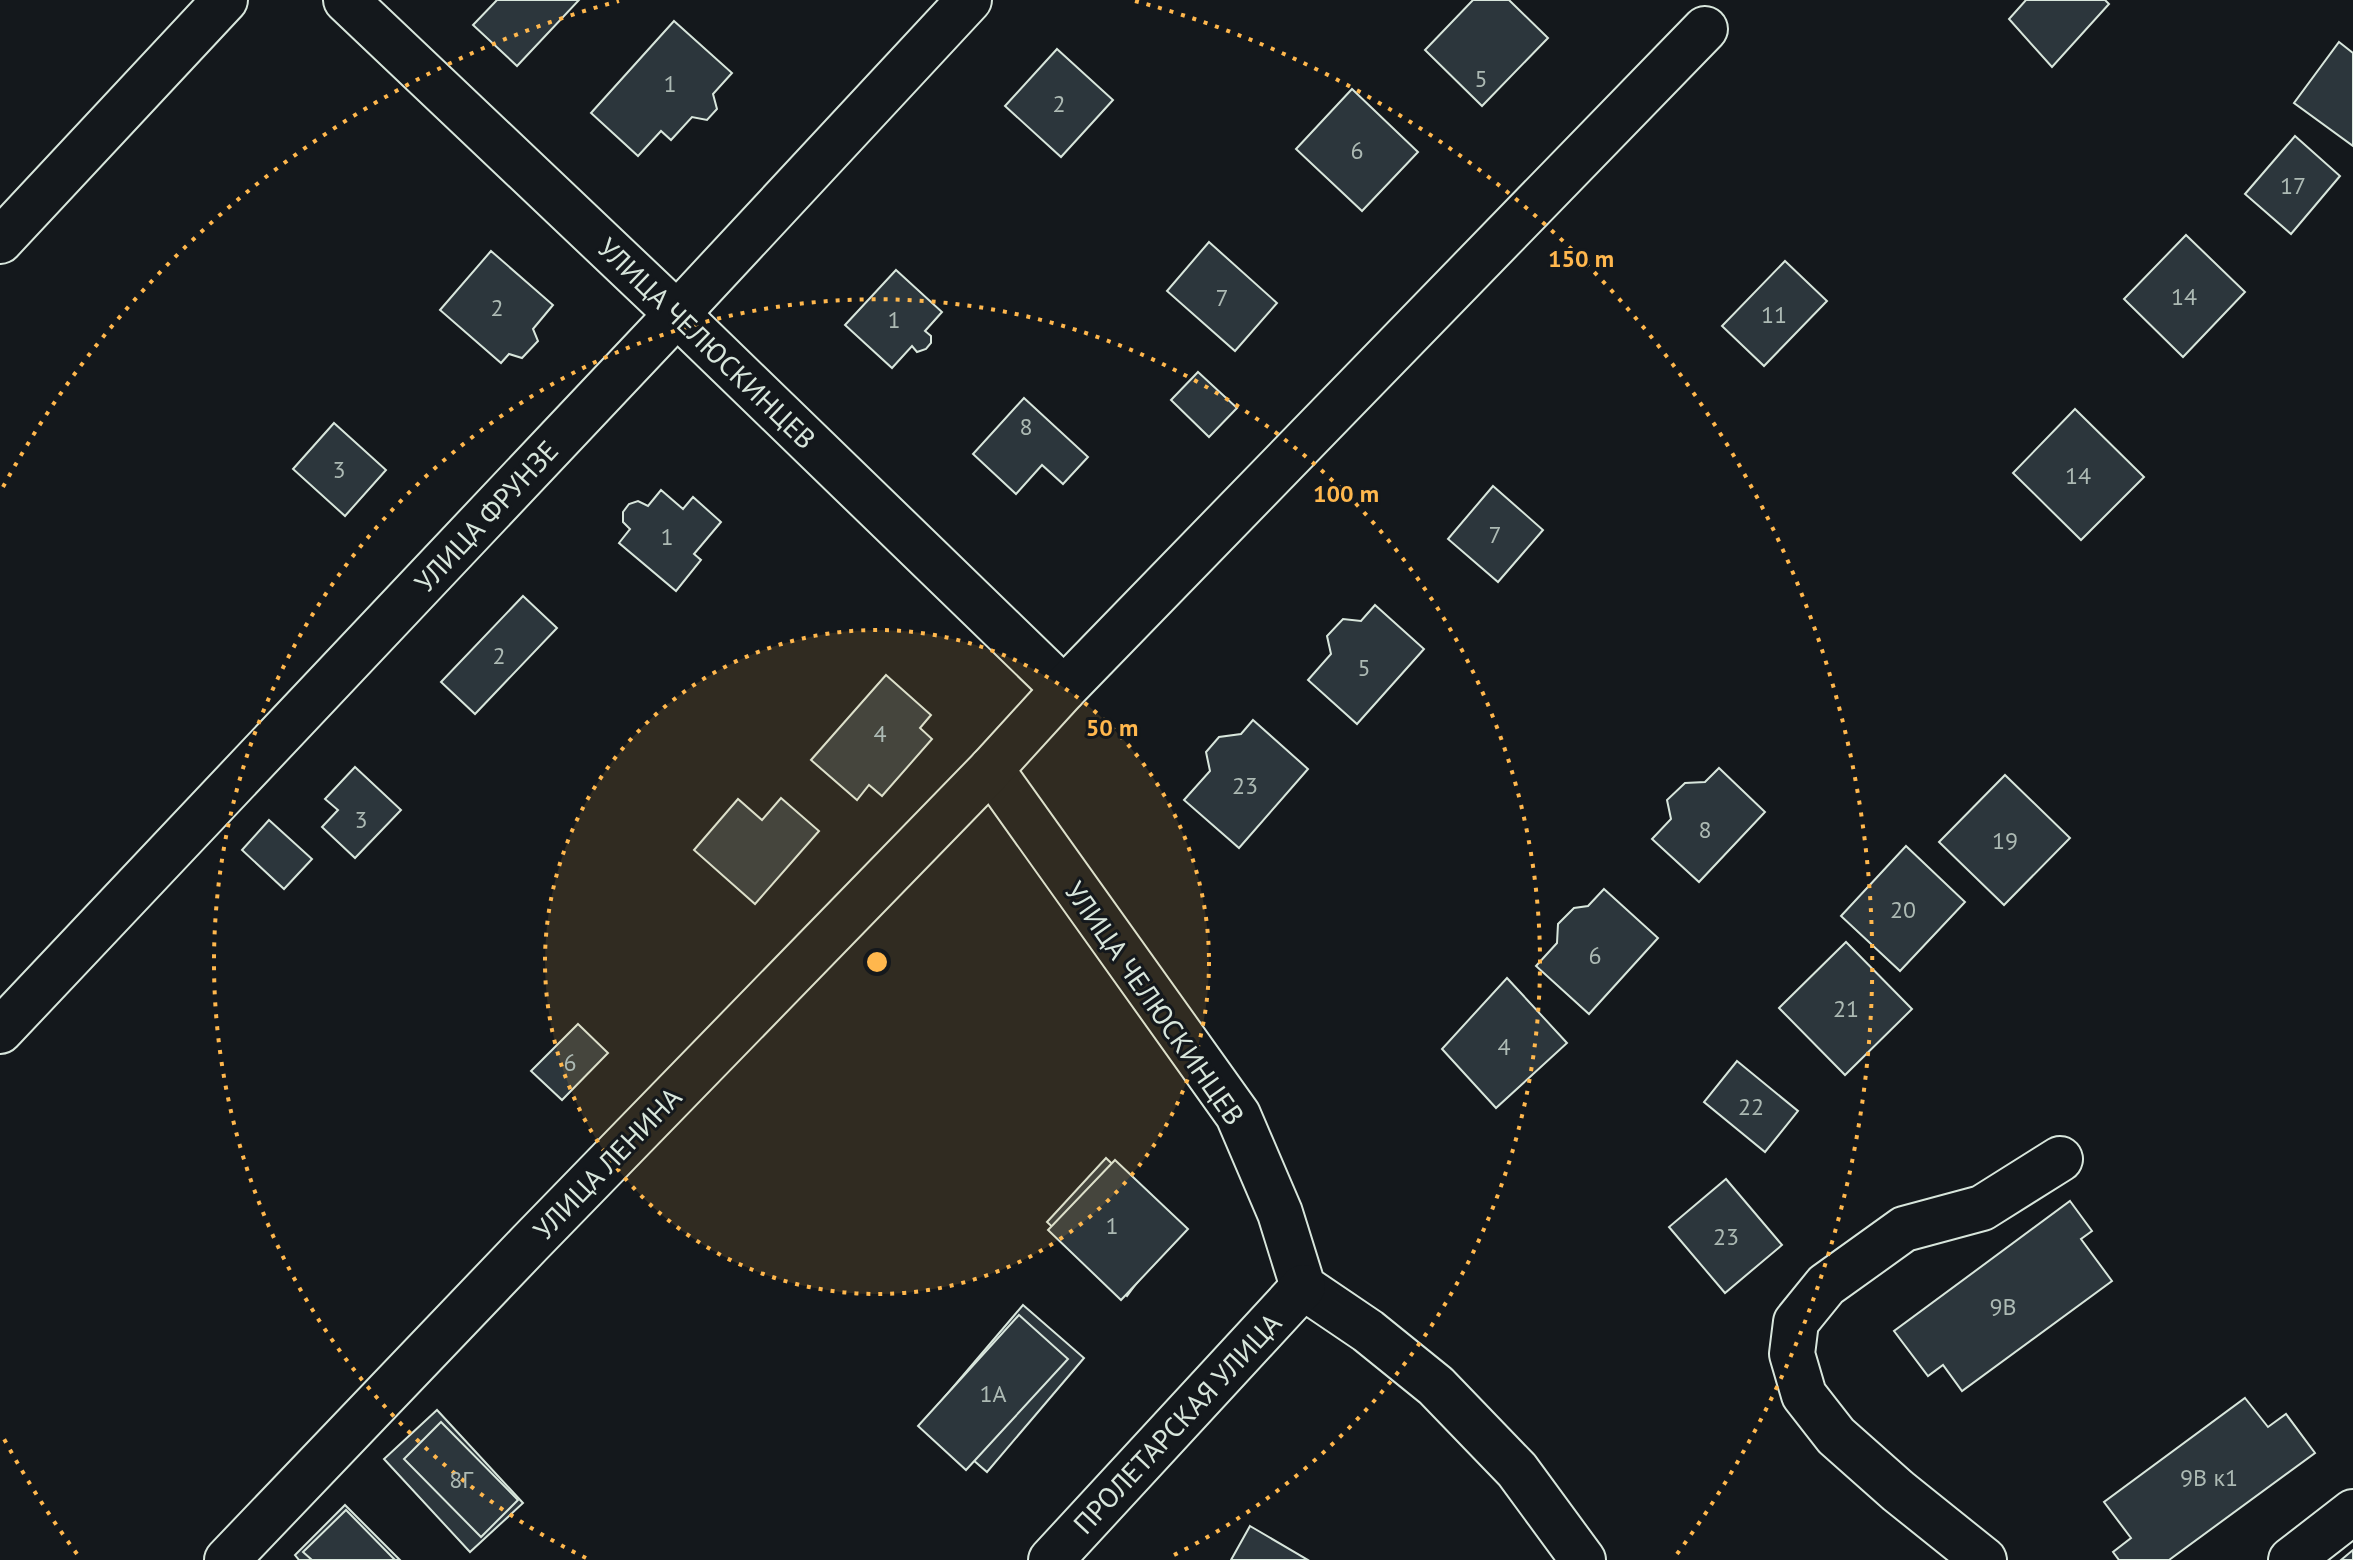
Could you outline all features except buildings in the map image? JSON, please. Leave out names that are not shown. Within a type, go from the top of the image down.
[{"type":"street","points":[[0,241],[225,0]]},
{"type":"street","name":"УЛИЦА ЧЕЛЮСКИНЦЕВ","points":[[346,0],[677,314],[1064,689]]},
{"type":"street","name":"УЛИЦА ФРУНЗЕ","points":[[0,1031],[969,0]]},
{"type":"street","name":"УЛИЦА ЛЕНИНА","points":[[227,1560],[541,1231],[991,769],[1064,689],[1705,29]]},
{"type":"street","name":"УЛИЦА ЧЕЛЮСКИНЦЕВ","points":[[991,769],[1238,1115],[1280,1213],[1303,1287]]},
{"type":"street","points":[[1984,1560],[1836,1436],[1804,1395],[1792,1354],[1796,1322],[1826,1285],[1904,1229],[1982,1208],[2060,1159]]},
{"type":"street","points":[[1303,1287],[1368,1331],[1436,1386],[1517,1470],[1583,1560]]},
{"type":"street","name":"ПРОЛЕТАРСКАЯ УЛИЦА","points":[[1051,1560],[1303,1287]]},
{"type":"street","points":[[2291,1560],[2353,1512]]}]
